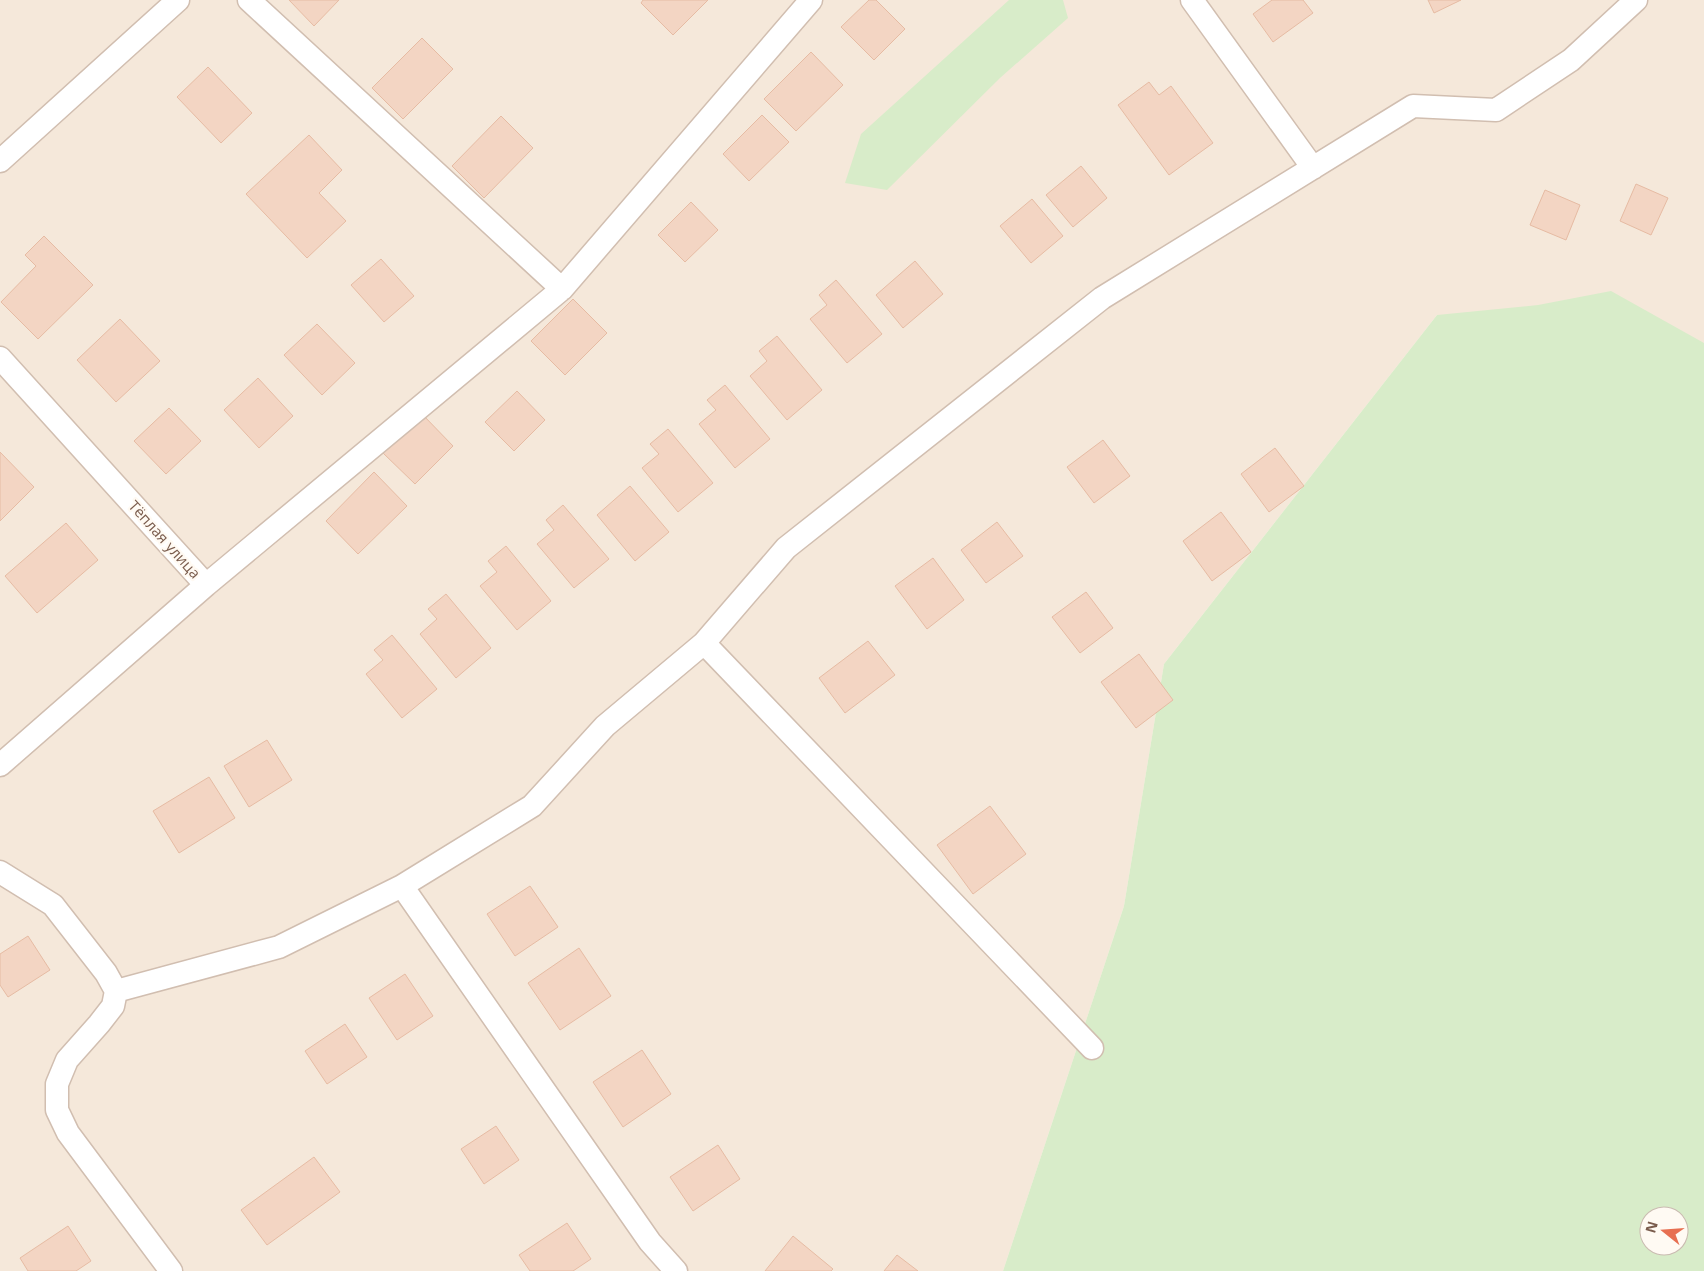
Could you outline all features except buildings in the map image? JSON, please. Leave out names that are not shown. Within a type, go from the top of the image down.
[{"type":"street","points":[[0,161],[178,0]]},
{"type":"street","points":[[249,0],[562,289]]},
{"type":"street","points":[[1192,0],[1314,168]]},
{"type":"street","points":[[116,991],[279,947],[402,886],[532,806],[605,726],[704,643],[786,548],[1094,304],[1413,106],[1496,110],[1571,60],[1636,0]]},
{"type":"street","points":[[206,585],[562,289],[806,2]]},
{"type":"street","name":"Тёплая улица","points":[[0,358],[206,585],[0,766]]},
{"type":"street","points":[[704,643],[1092,1048]]},
{"type":"street","points":[[0,872],[53,905],[106,973],[116,991],[113,1006],[67,1060],[56,1084],[57,1110],[68,1133],[170,1271]]},
{"type":"street","points":[[402,886],[650,1242],[676,1271]]},
{"type":"shaded area","points":[[0,0],[1704,0],[1704,367],[1437,315],[1164,664],[1124,906],[1003,1271],[0,1271]]},
{"type":"green space","points":[[1009,0],[1063,0],[1068,18],[1000,78],[887,190],[845,183],[861,134]]},
{"type":"green space","points":[[1611,291],[1704,343],[1704,1271],[1003,1271],[1124,906],[1164,664],[1437,315],[1538,305]]}]
